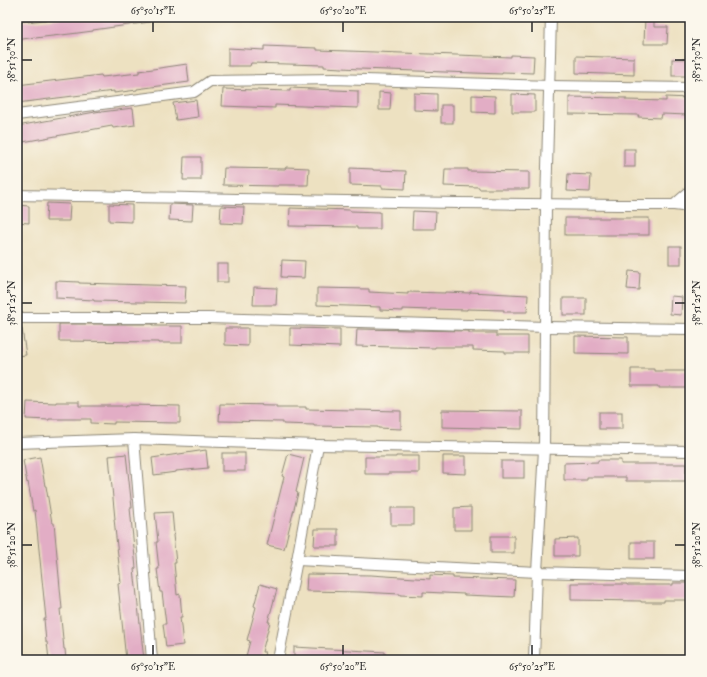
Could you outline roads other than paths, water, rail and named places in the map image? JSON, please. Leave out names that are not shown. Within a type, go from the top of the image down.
[{"type":"street","points":[[534,660],[544,449],[546,205],[551,17]]},
{"type":"street","points":[[17,115],[194,92],[210,81],[334,80],[690,88]]},
{"type":"street","points":[[674,205],[690,191]]},
{"type":"street","points":[[17,195],[546,205],[690,206]]},
{"type":"street","points":[[17,318],[208,318],[546,327],[690,329]]},
{"type":"street","points":[[17,443],[134,439],[318,445],[690,451]]},
{"type":"street","points":[[134,439],[152,660]]},
{"type":"street","points":[[278,660],[318,445]]},
{"type":"street","points":[[297,560],[537,572],[690,576]]}]
